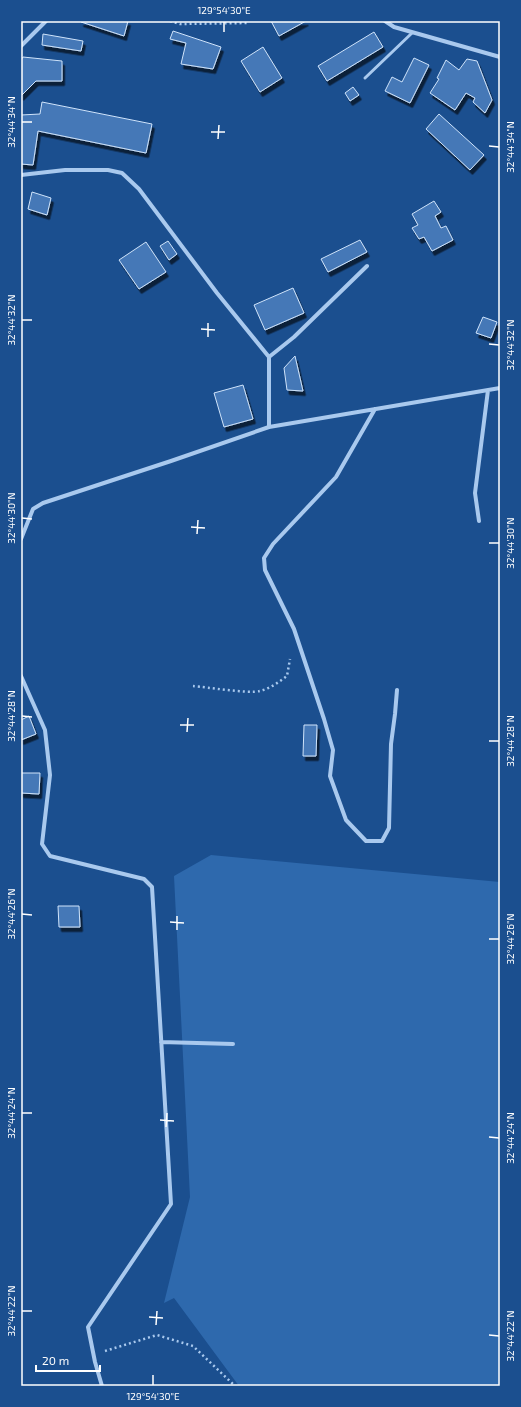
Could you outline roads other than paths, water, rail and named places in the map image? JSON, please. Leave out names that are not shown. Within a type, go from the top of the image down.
[{"type":"street","points":[[21,46],[46,21]]},
{"type":"street","points":[[385,21],[394,27],[412,33],[500,57]]},
{"type":"street","points":[[21,175],[65,170],[108,170],[122,173],[139,190],[212,287],[270,357],[269,427]]},
{"type":"street","points":[[270,357],[294,337],[367,266]]},
{"type":"street","points":[[21,539],[33,509],[43,503],[172,461],[269,427],[500,388]]},
{"type":"street","points":[[478,521],[476,493],[488,390]]},
{"type":"street","points":[[375,409],[336,477],[273,544],[264,558],[265,570],[294,628],[324,719],[333,750],[330,776],[346,820],[366,841],[382,841],[390,828],[391,744],[397,690]]},
{"type":"street","points":[[21,676],[45,730],[50,775],[42,844],[50,856],[144,879],[152,887],[171,1204],[88,1327],[93,1354],[102,1386]]},
{"type":"street","points":[[161,1042],[233,1044]]},
{"type":"lane","points":[[365,78],[412,33]]}]
